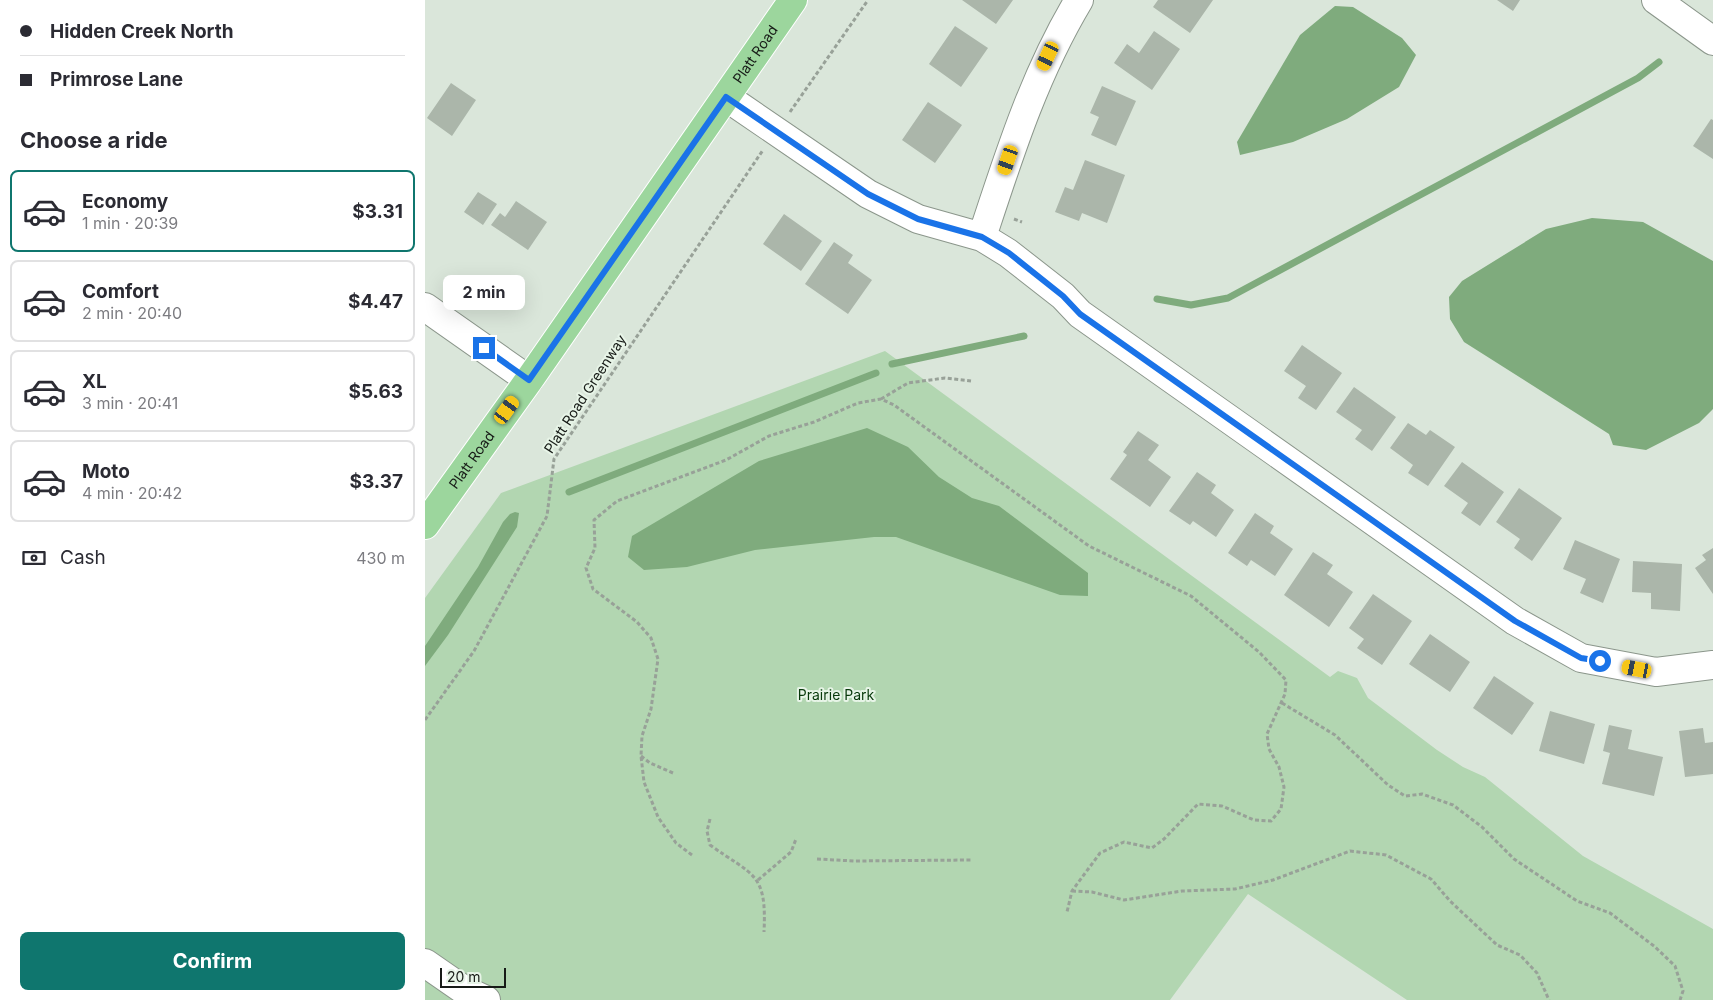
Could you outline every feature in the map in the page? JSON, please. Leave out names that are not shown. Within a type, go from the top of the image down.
[{"type":"main road","name":"Platt Road","points":[[425,525],[529,380],[793,0]]},
{"type":"street","points":[[982,237],[1032,90],[1056,38],[1079,0]]},
{"type":"street","points":[[1656,0],[1713,41]]},
{"type":"street","points":[[726,97],[868,194],[918,219],[982,237],[1017,259],[1063,296],[1080,314],[1515,621],[1581,658],[1656,672],[1713,665]]},
{"type":"street","points":[[425,307],[529,380]]},
{"type":"street","points":[[425,963],[464,990],[487,1000]]},
{"type":"path","points":[[788,115],[868,0]]},
{"type":"path","name":"Platt Road Greenway","points":[[425,720],[474,651],[547,516],[554,459],[765,145]]},
{"type":"path","points":[[1010,218],[1023,222]]},
{"type":"path","points":[[692,855],[675,843],[658,816],[644,782],[641,756],[642,736],[651,710],[658,659],[651,638],[637,622],[593,589],[585,568],[595,548],[594,520],[617,501],[726,460],[769,436],[815,422],[858,403],[881,399],[908,383],[945,378],[971,381]]},
{"type":"path","points":[[881,399],[894,405],[1089,546],[1191,596],[1259,652],[1286,680],[1282,703],[1267,734],[1269,749],[1279,767],[1284,787],[1281,809],[1271,821],[1254,820],[1222,806],[1198,804],[1164,839],[1152,848],[1124,842],[1100,853],[1072,890],[1067,912]]},
{"type":"path","points":[[1282,703],[1335,735],[1388,785],[1405,796],[1422,794],[1453,805],[1482,827],[1514,859],[1577,901],[1610,913],[1617,918],[1654,946],[1675,966],[1683,991],[1680,1000]]},
{"type":"path","points":[[641,756],[650,764],[673,773]]},
{"type":"path","points":[[710,819],[707,831],[710,845],[743,866],[758,880],[763,890],[764,932]]},
{"type":"path","points":[[758,880],[791,852],[796,839]]},
{"type":"path","points":[[1072,890],[1092,892],[1124,900],[1182,891],[1235,889],[1273,880],[1350,851],[1386,856],[1431,879],[1450,901],[1497,945],[1520,954],[1537,973],[1549,1000]]},
{"type":"path","points":[[817,859],[853,861],[971,860]]},
{"type":"green space","name":"Prairie Park","points":[[885,351],[1330,677],[1338,671],[1357,678],[1368,698],[1437,750],[1463,767],[1485,777],[1583,856],[1713,929],[1713,1000],[1407,1000],[1248,894],[1170,1000],[425,1000],[425,598],[501,493]]},
{"type":"shaded area","points":[[1335,6],[1353,7],[1402,38],[1416,55],[1399,87],[1347,119],[1293,142],[1240,155],[1237,142],[1300,35]]},
{"type":"shaded area","points":[[1592,218],[1643,222],[1713,261],[1713,409],[1699,423],[1646,450],[1613,445],[1609,434],[1464,342],[1450,319],[1449,297],[1462,281],[1546,229]]},
{"type":"shaded area","points":[[867,428],[908,447],[939,477],[972,498],[999,506],[1088,573],[1088,596],[1060,595],[896,537],[874,537],[755,550],[687,567],[644,570],[628,557],[632,536],[759,461]]},
{"type":"shaded area","points":[[519,513],[517,527],[448,635],[425,666],[425,646],[478,567],[503,522],[510,514]]},
{"type":"building","points":[[962,0],[1013,0],[996,24]]},
{"type":"building","points":[[1158,0],[1213,0],[1190,33],[1153,7]]},
{"type":"building","points":[[1497,0],[1520,0],[1513,11]]},
{"type":"building","points":[[955,26],[988,48],[961,87],[929,64]]},
{"type":"building","points":[[1154,31],[1180,49],[1152,90],[1114,63],[1127,44],[1139,53]]},
{"type":"building","points":[[451,83],[476,100],[452,136],[427,118]]},
{"type":"building","points":[[1102,86],[1136,101],[1116,146],[1091,135],[1099,117],[1090,113]]},
{"type":"building","points":[[928,102],[962,125],[935,163],[902,140]]},
{"type":"building","points":[[1711,119],[1713,120],[1713,159],[1693,146]]},
{"type":"building","points":[[1085,160],[1125,175],[1107,223],[1082,213],[1079,221],[1055,212],[1065,187],[1073,190]]},
{"type":"building","points":[[478,192],[497,204],[483,225],[464,212]]},
{"type":"building","points":[[516,201],[547,222],[528,250],[491,225],[500,213],[505,217]]},
{"type":"building","points":[[784,214],[822,241],[801,271],[763,244]]},
{"type":"building","points":[[834,242],[853,255],[848,263],[872,280],[848,314],[805,284]]},
{"type":"building","points":[[1302,345],[1342,373],[1316,410],[1298,398],[1306,386],[1284,371]]},
{"type":"building","points":[[1354,387],[1396,417],[1372,451],[1355,439],[1362,430],[1336,412]]},
{"type":"building","points":[[1408,423],[1426,435],[1430,430],[1455,447],[1428,486],[1408,473],[1413,465],[1390,448]]},
{"type":"building","points":[[1138,431],[1159,445],[1148,460],[1171,477],[1150,507],[1110,479],[1127,455],[1123,452]]},
{"type":"building","points":[[1462,462],[1504,492],[1480,526],[1461,513],[1468,503],[1444,486]]},
{"type":"building","points":[[1197,472],[1216,485],[1211,493],[1234,510],[1216,537],[1193,521],[1190,525],[1169,511]]},
{"type":"building","points":[[1519,488],[1562,518],[1532,561],[1514,548],[1520,539],[1496,522]]},
{"type":"building","points":[[1255,513],[1274,526],[1270,533],[1293,549],[1275,576],[1251,560],[1247,566],[1228,553]]},
{"type":"building","points":[[1575,540],[1620,559],[1603,603],[1580,593],[1586,579],[1563,569]]},
{"type":"building","points":[[1713,548],[1713,594],[1695,568],[1706,560],[1702,555]]},
{"type":"building","points":[[1313,552],[1333,565],[1327,574],[1353,592],[1329,627],[1284,595]]},
{"type":"building","points":[[1633,561],[1682,564],[1680,611],[1651,609],[1651,593],[1632,592]]},
{"type":"building","points":[[1373,594],[1412,621],[1382,665],[1357,648],[1364,639],[1349,628]]},
{"type":"building","points":[[1430,634],[1470,662],[1450,692],[1409,664]]},
{"type":"building","points":[[1494,676],[1534,703],[1512,735],[1473,708]]},
{"type":"building","points":[[1550,711],[1595,724],[1584,764],[1539,751]]},
{"type":"building","points":[[1609,725],[1632,730],[1628,749],[1663,757],[1654,796],[1602,784],[1610,753],[1603,751]]},
{"type":"building","points":[[1703,728],[1705,743],[1713,742],[1713,774],[1685,777],[1679,731]]},
{"type":"waterway","points":[[1157,299],[1191,305],[1228,298],[1638,78],[1659,62]]},
{"type":"waterway","points":[[892,364],[1024,336]]},
{"type":"waterway","points":[[569,492],[876,373]]},
{"type":"route","points":[[484,348],[529,380],[726,97],[868,194],[918,219],[982,237],[1017,259],[1063,296],[1080,314],[1515,621],[1581,658],[1600,661]]}]
